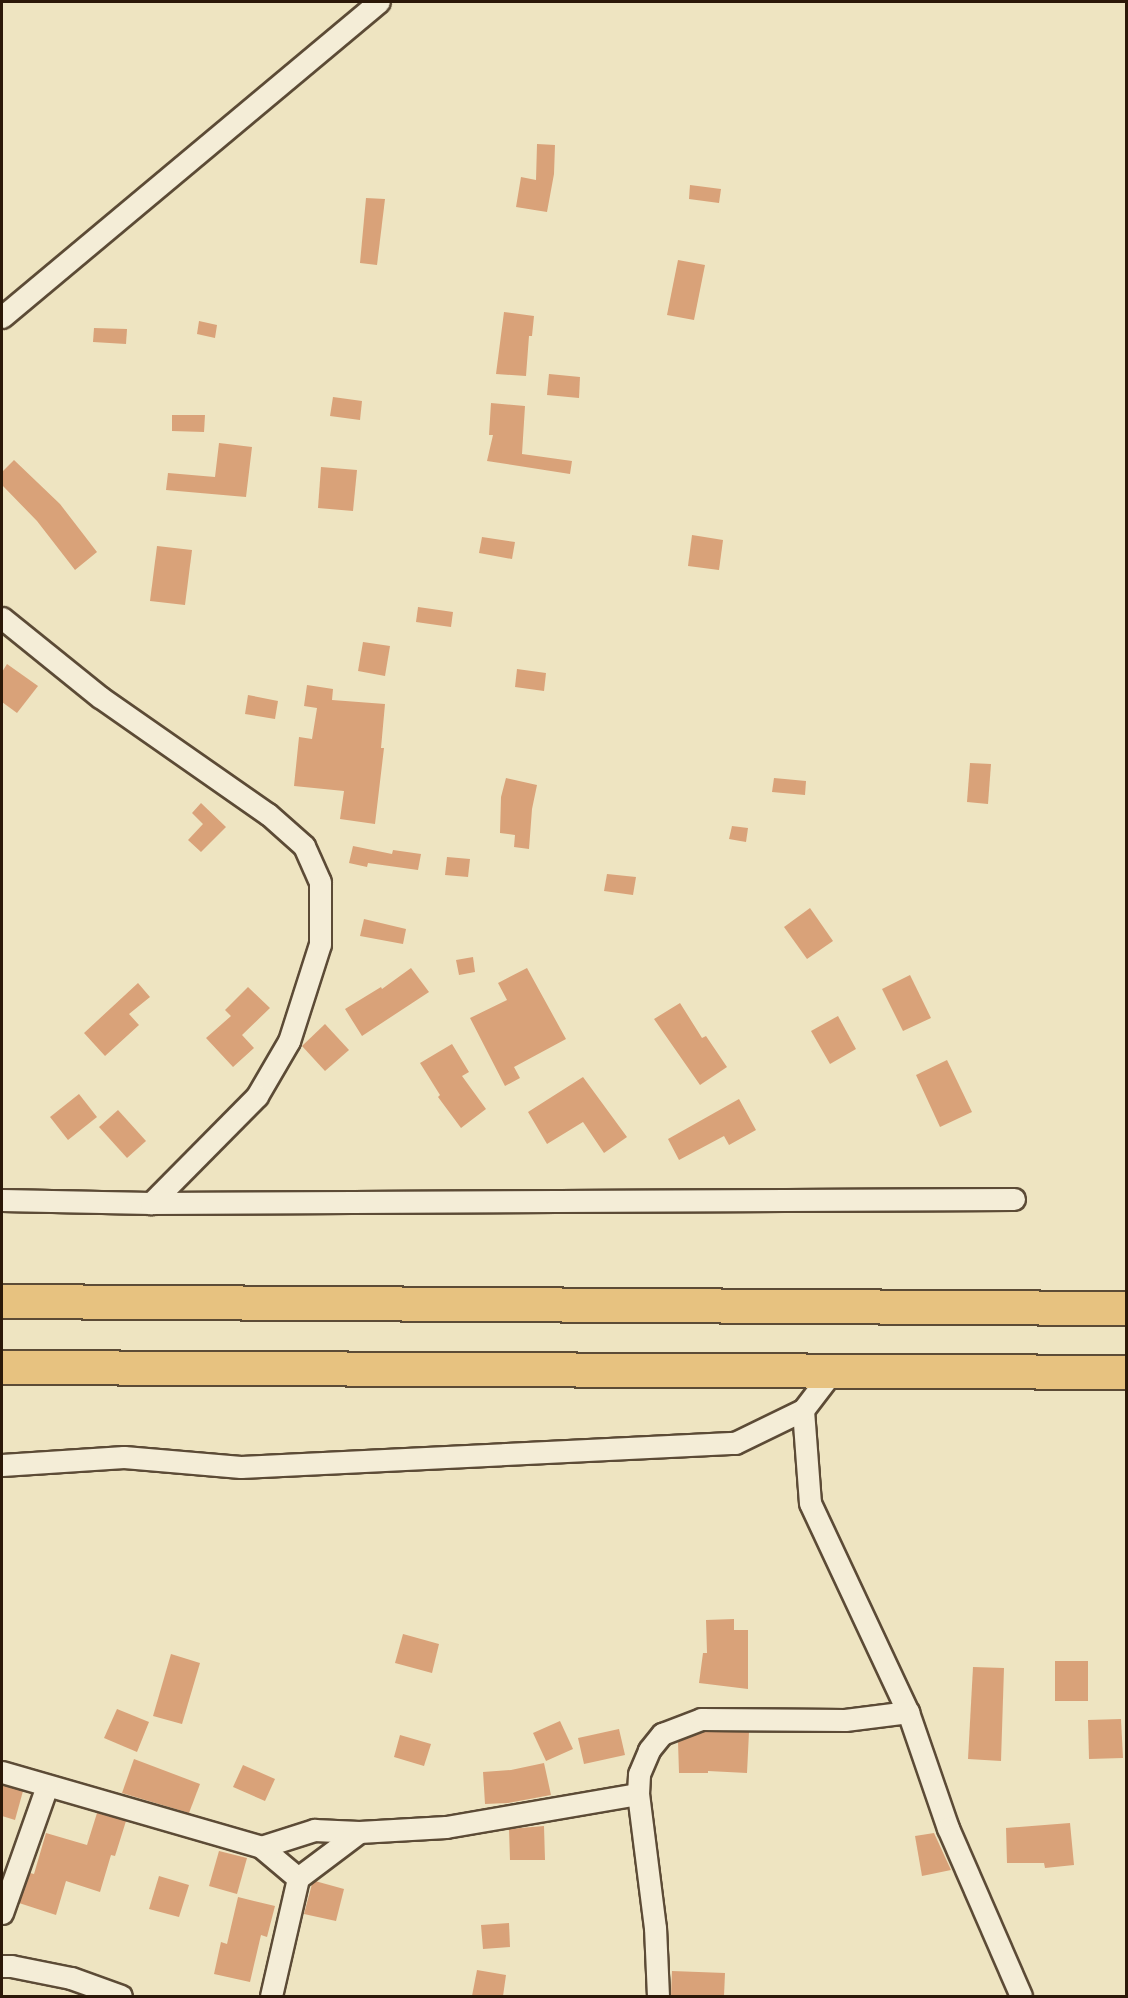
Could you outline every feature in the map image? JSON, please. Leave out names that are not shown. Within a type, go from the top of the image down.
[{"type":"highway","points":[[2,1301],[1126,1308]]},
{"type":"highway","points":[[2,1367],[1126,1372]]},
{"type":"street","points":[[2,316],[379,2]]},
{"type":"street","points":[[2,618],[100,697],[268,814],[304,846],[320,882],[320,944],[289,1041],[256,1096],[151,1203]]},
{"type":"street","points":[[2,1200],[151,1203],[1014,1199]]},
{"type":"street","points":[[2,1465],[124,1457],[241,1467],[735,1443],[803,1410],[832,1372]]},
{"type":"street","points":[[803,1410],[810,1503],[908,1712],[948,1828],[1021,1996]]},
{"type":"street","points":[[658,1996],[655,1928],[638,1794],[639,1774],[649,1750],[662,1734],[701,1719],[845,1720],[908,1712]]},
{"type":"street","points":[[2,1772],[261,1847],[298,1878]]},
{"type":"street","points":[[2,1913],[47,1786]]},
{"type":"street","points":[[261,1847],[314,1830],[359,1832],[446,1827],[638,1794]]},
{"type":"street","points":[[271,1996],[298,1878],[359,1832]]},
{"type":"street","points":[[2,1966],[71,1978],[121,1996]]},
{"type":"building","points":[[537,144],[555,145],[554,174],[547,212],[516,207],[521,177],[536,180]]},
{"type":"building","points":[[690,185],[721,189],[719,203],[689,199]]},
{"type":"building","points":[[366,198],[385,199],[377,265],[360,263]]},
{"type":"building","points":[[678,260],[705,265],[694,320],[667,315]]},
{"type":"building","points":[[504,312],[534,316],[532,336],[529,336],[526,376],[496,374]]},
{"type":"building","points":[[199,321],[217,325],[215,338],[197,334]]},
{"type":"building","points":[[94,328],[127,329],[126,344],[93,342]]},
{"type":"building","points":[[549,374],[580,377],[579,398],[547,395]]},
{"type":"building","points":[[333,397],[362,401],[360,420],[330,416]]},
{"type":"building","points":[[491,403],[525,406],[522,454],[572,461],[570,474],[487,461],[493,435],[489,435]]},
{"type":"building","points":[[172,415],[205,415],[204,432],[172,431]]},
{"type":"building","points":[[219,443],[252,447],[246,497],[166,490],[168,473],[215,477]]},
{"type":"building","points":[[14,460],[60,504],[97,552],[75,570],[37,521],[2,485],[2,472]]},
{"type":"building","points":[[321,467],[357,470],[353,511],[318,508]]},
{"type":"building","points":[[692,535],[723,540],[719,570],[688,566]]},
{"type":"building","points":[[482,537],[515,542],[512,559],[479,553]]},
{"type":"building","points":[[157,546],[192,550],[185,605],[150,601]]},
{"type":"building","points":[[418,607],[453,612],[451,627],[416,622]]},
{"type":"building","points":[[363,642],[390,646],[385,676],[358,671]]},
{"type":"building","points":[[7,664],[38,686],[17,713],[2,702],[2,672]]},
{"type":"building","points":[[517,669],[546,673],[544,691],[515,687]]},
{"type":"building","points":[[307,685],[333,689],[332,700],[385,704],[381,748],[384,748],[375,824],[340,819],[344,791],[294,786],[299,737],[312,739],[317,708],[304,706]]},
{"type":"building","points":[[248,695],[278,701],[275,719],[245,714]]},
{"type":"building","points":[[970,763],[991,764],[988,804],[967,802]]},
{"type":"building","points":[[506,778],[537,785],[532,809],[529,849],[514,847],[515,835],[500,833],[501,797]]},
{"type":"building","points":[[774,778],[806,781],[805,795],[772,792]]},
{"type":"building","points":[[201,803],[226,827],[201,852],[188,840],[203,824],[192,813]]},
{"type":"building","points":[[732,826],[748,828],[746,842],[729,839]]},
{"type":"building","points":[[353,846],[392,854],[393,850],[421,854],[418,870],[368,863],[367,867],[349,863]]},
{"type":"building","points":[[447,857],[470,859],[468,877],[445,875]]},
{"type":"building","points":[[607,874],[636,877],[633,895],[604,891]]},
{"type":"building","points":[[810,908],[833,941],[807,959],[784,927]]},
{"type":"building","points":[[364,919],[406,929],[403,944],[360,936]]},
{"type":"building","points":[[473,957],[475,972],[459,975],[456,960]]},
{"type":"building","points":[[411,968],[429,992],[362,1036],[345,1009],[381,987],[382,989]]},
{"type":"building","points":[[527,968],[566,1039],[514,1067],[520,1078],[505,1086],[470,1018],[507,1000],[498,983]]},
{"type":"building","points":[[910,975],[931,1018],[903,1031],[882,989]]},
{"type":"building","points":[[138,983],[150,997],[129,1014],[139,1025],[105,1056],[84,1033]]},
{"type":"building","points":[[248,987],[270,1008],[242,1035],[254,1048],[233,1067],[206,1038],[231,1016],[225,1010]]},
{"type":"building","points":[[680,1003],[702,1038],[706,1036],[727,1067],[700,1085],[654,1019]]},
{"type":"building","points":[[838,1016],[856,1049],[830,1064],[811,1031]]},
{"type":"building","points":[[325,1024],[349,1050],[325,1071],[302,1046]]},
{"type":"building","points":[[452,1044],[469,1072],[462,1076],[486,1109],[461,1128],[438,1097],[440,1095],[420,1063]]},
{"type":"building","points":[[947,1060],[972,1112],[940,1127],[916,1075]]},
{"type":"building","points":[[583,1077],[627,1137],[604,1153],[583,1122],[547,1144],[528,1112]]},
{"type":"building","points":[[79,1094],[97,1117],[68,1140],[50,1117]]},
{"type":"building","points":[[739,1099],[756,1130],[729,1145],[724,1136],[679,1160],[668,1139]]},
{"type":"building","points":[[118,1110],[146,1141],[127,1158],[99,1127]]},
{"type":"building","points":[[734,1619],[734,1630],[748,1630],[748,1689],[699,1683],[703,1653],[707,1653],[706,1620]]},
{"type":"building","points":[[403,1634],[439,1644],[432,1673],[395,1663]]},
{"type":"building","points":[[171,1654],[200,1663],[182,1724],[153,1716]]},
{"type":"building","points":[[1055,1661],[1088,1661],[1088,1701],[1055,1701]]},
{"type":"building","points":[[973,1667],[1004,1668],[1001,1761],[968,1759]]},
{"type":"building","points":[[117,1709],[149,1722],[137,1752],[104,1738]]},
{"type":"building","points":[[1121,1719],[1123,1758],[1089,1759],[1088,1720]]},
{"type":"building","points":[[560,1721],[573,1749],[546,1761],[533,1733]]},
{"type":"building","points":[[619,1729],[625,1755],[584,1764],[578,1738]]},
{"type":"building","points":[[703,1732],[749,1732],[747,1773],[708,1771],[708,1773],[679,1773],[678,1742]]},
{"type":"building","points":[[400,1735],[431,1744],[424,1766],[394,1757]]},
{"type":"building","points":[[134,1759],[200,1784],[189,1813],[122,1793]]},
{"type":"building","points":[[544,1763],[551,1795],[508,1803],[485,1804],[483,1772],[511,1770]]},
{"type":"building","points":[[243,1765],[275,1779],[265,1801],[233,1787]]},
{"type":"building","points":[[2,1785],[23,1791],[15,1820],[2,1816]]},
{"type":"building","points":[[97,1813],[126,1821],[115,1856],[111,1855],[100,1892],[66,1881],[56,1915],[19,1903],[30,1873],[34,1874],[46,1833],[87,1845]]},
{"type":"building","points":[[1070,1823],[1074,1865],[1045,1868],[1044,1863],[1007,1863],[1006,1828]]},
{"type":"building","points":[[544,1826],[545,1860],[510,1860],[509,1829]]},
{"type":"building","points":[[934,1833],[951,1870],[922,1876],[915,1836]]},
{"type":"building","points":[[219,1851],[247,1858],[237,1894],[209,1886]]},
{"type":"building","points":[[159,1876],[189,1885],[179,1917],[149,1909]]},
{"type":"building","points":[[315,1881],[344,1889],[336,1921],[304,1914],[312,1884]]},
{"type":"building","points":[[238,1897],[275,1906],[267,1937],[261,1935],[250,1982],[214,1974],[221,1942],[227,1944]]},
{"type":"building","points":[[509,1923],[510,1947],[483,1949],[481,1925]]},
{"type":"building","points":[[477,1970],[506,1975],[503,1996],[472,1996]]},
{"type":"building","points":[[672,1971],[725,1973],[724,1996],[671,1996]]}]
